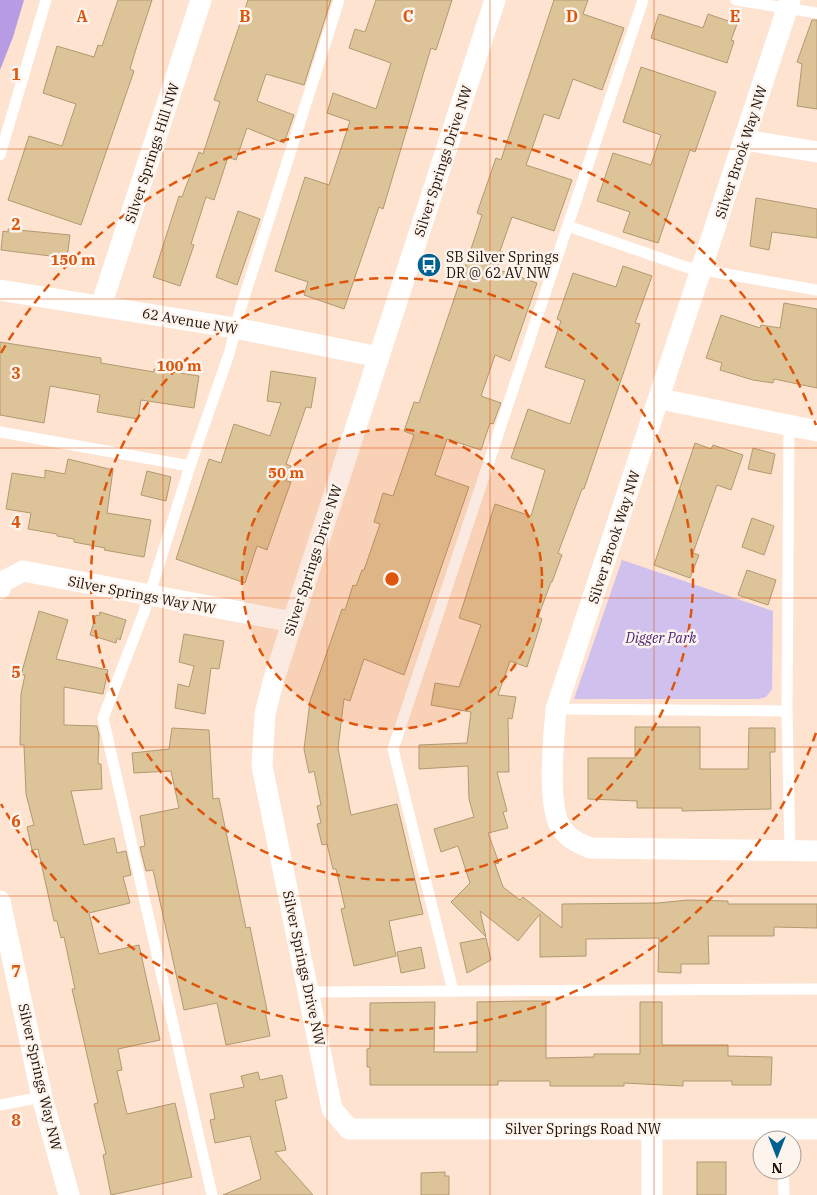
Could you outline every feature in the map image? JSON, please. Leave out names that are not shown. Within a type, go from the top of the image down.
[{"type":"street","name":"Silver Springs Hill NW","points":[[101,306],[201,0]]},
{"type":"street","name":"Silver Springs Drive NW","points":[[349,1129],[332,1109],[262,766],[265,714],[273,682],[495,0]]},
{"type":"street","name":"Silver Brook Way NW","points":[[789,4],[660,399],[556,708],[553,753],[555,805],[560,827],[573,841],[590,848],[817,852]]},
{"type":"street","points":[[745,140],[817,152]]},
{"type":"street","name":"62 Avenue NW","points":[[0,290],[236,328],[379,357]]},
{"type":"street","points":[[660,399],[817,431]]},
{"type":"street","name":"Silver Springs Way NW","points":[[0,589],[2,582],[23,571],[148,597],[293,622]]},
{"type":"street","name":"Silver Springs Way NW","points":[[0,901],[42,1097],[68,1195]]},
{"type":"street","name":"Silver Springs Road NW","points":[[349,1129],[652,1129],[752,1134]]},
{"type":"street","points":[[652,1129],[652,1195]]},
{"type":"street","name":"Silver Springs Road NW","points":[[802,1132],[817,1129]]},
{"type":"lane","points":[[0,156],[46,0]]},
{"type":"lane","points":[[212,1195],[103,718],[148,597],[236,328],[339,0]]},
{"type":"lane","points":[[453,991],[393,749],[643,0]]},
{"type":"lane","points":[[736,0],[789,4],[817,14]]},
{"type":"lane","points":[[568,226],[702,270],[817,290]]},
{"type":"lane","points":[[789,425],[787,710],[790,851]]},
{"type":"lane","points":[[0,432],[190,466]]},
{"type":"lane","points":[[556,708],[787,710]]},
{"type":"lane","points":[[308,992],[817,990]]},
{"type":"lane","points":[[0,1105],[42,1097]]},
{"type":"lane","points":[[783,1180],[784,1195]]},
{"type":"green space","name":"Digger Park","points":[[622,560],[773,611],[772,689],[766,697],[758,699],[574,699]]},
{"type":"shaded area","points":[[0,0],[24,0],[13,37],[0,70]]},
{"type":"building","points":[[118,0],[152,0],[130,69],[134,71],[81,225],[8,200],[29,136],[62,146],[76,104],[43,93],[57,46],[94,57],[98,45],[102,46]]},
{"type":"building","points":[[248,0],[331,0],[304,85],[266,74],[257,101],[294,115],[284,143],[247,128],[236,160],[228,157],[214,200],[206,197],[191,244],[194,245],[180,286],[153,277],[179,196],[182,197],[199,152],[203,154],[220,102],[214,100]]},
{"type":"building","points":[[376,0],[452,0],[436,50],[431,48],[383,209],[379,207],[344,309],[304,295],[308,282],[275,271],[305,177],[329,185],[350,121],[327,113],[333,93],[376,109],[391,63],[349,48],[355,29],[365,32]]},
{"type":"building","points":[[554,0],[588,0],[583,14],[624,28],[602,90],[573,79],[559,119],[544,114],[526,165],[572,180],[554,231],[512,217],[500,251],[503,252],[497,269],[537,283],[510,361],[495,355],[481,396],[501,403],[493,424],[490,423],[481,450],[447,439],[435,475],[469,487],[404,675],[364,659],[350,701],[344,699],[338,748],[351,815],[397,804],[423,914],[389,921],[396,956],[354,966],[341,909],[345,908],[336,869],[333,869],[327,844],[322,845],[317,824],[321,823],[317,806],[321,805],[314,771],[309,773],[304,749],[310,701],[342,609],[345,610],[353,585],[356,586],[362,570],[364,570],[380,524],[374,522],[383,493],[393,496],[414,435],[404,431],[414,402],[419,403],[482,215],[477,213],[496,158],[501,160]]},
{"type":"building","points":[[659,14],[703,28],[708,14],[737,24],[731,40],[734,41],[727,63],[651,38]]},
{"type":"building","points":[[812,20],[817,20],[817,109],[797,106],[802,64],[797,62]]},
{"type":"building","points":[[641,67],[716,92],[695,152],[690,150],[658,243],[623,232],[630,212],[597,201],[613,153],[651,165],[661,135],[623,122]]},
{"type":"building","points":[[756,198],[817,209],[817,238],[772,232],[769,250],[750,246]]},
{"type":"building","points":[[238,211],[260,219],[237,285],[216,277]]},
{"type":"building","points":[[8,229],[70,235],[67,258],[1,250],[3,231],[8,232]]},
{"type":"building","points":[[623,266],[652,276],[635,323],[640,324],[584,489],[582,489],[558,553],[562,555],[538,617],[542,619],[527,667],[510,661],[498,695],[516,697],[512,719],[508,718],[509,772],[497,772],[507,811],[503,812],[508,828],[488,833],[499,863],[495,864],[503,887],[520,900],[523,897],[562,928],[562,904],[658,903],[688,900],[728,901],[728,904],[817,904],[817,928],[774,927],[774,936],[708,936],[709,964],[681,964],[681,973],[658,972],[659,938],[586,939],[586,956],[540,957],[540,914],[518,941],[480,911],[486,937],[451,902],[470,883],[458,846],[441,852],[434,829],[474,817],[469,799],[468,766],[419,769],[419,745],[467,743],[471,712],[431,705],[435,683],[459,687],[481,625],[459,618],[495,504],[531,516],[545,470],[511,458],[528,409],[570,424],[585,380],[545,367],[561,321],[557,319],[573,273],[616,287]]},
{"type":"building","points":[[784,303],[817,309],[817,388],[774,379],[773,383],[753,380],[720,370],[722,363],[706,358],[721,315],[760,328],[761,325],[780,328]]},
{"type":"building","points":[[0,342],[101,358],[101,363],[154,372],[154,369],[199,376],[194,408],[141,400],[138,419],[97,412],[100,395],[50,386],[44,423],[0,415]]},
{"type":"building","points":[[271,371],[316,378],[311,408],[306,407],[286,464],[291,466],[286,481],[291,482],[267,550],[257,546],[245,583],[176,559],[209,459],[221,463],[234,424],[270,436],[281,403],[267,401]]},
{"type":"building","points":[[695,443],[711,449],[713,445],[743,455],[731,490],[717,485],[693,553],[699,555],[690,578],[654,565]]},
{"type":"building","points":[[753,448],[775,454],[771,474],[748,469]]},
{"type":"building","points":[[68,459],[113,470],[107,513],[151,520],[144,557],[104,550],[105,548],[74,542],[74,539],[57,536],[57,534],[28,529],[31,513],[6,509],[12,473],[45,478],[45,470],[65,474]]},
{"type":"building","points":[[147,471],[171,477],[166,501],[141,495]]},
{"type":"building","points":[[752,518],[774,526],[764,555],[742,547]]},
{"type":"building","points":[[747,570],[776,580],[768,605],[738,595]]},
{"type":"building","points":[[39,611],[68,620],[56,659],[108,670],[103,694],[64,687],[64,725],[97,726],[99,735],[98,764],[101,764],[102,789],[71,791],[84,845],[114,838],[117,853],[126,851],[131,875],[123,877],[130,903],[89,913],[99,954],[139,945],[160,1040],[118,1049],[122,1070],[117,1071],[127,1114],[175,1103],[192,1177],[111,1195],[103,1155],[106,1154],[94,1104],[98,1103],[72,989],[75,989],[64,937],[61,938],[57,921],[54,921],[38,849],[32,850],[27,827],[34,825],[26,794],[24,745],[20,745],[21,694],[25,675],[21,675]]},
{"type":"building","points":[[100,612],[126,620],[120,640],[117,638],[116,643],[90,635],[96,615],[99,616]]},
{"type":"building","points":[[184,634],[224,641],[219,669],[211,668],[205,714],[175,708],[178,684],[189,687],[194,666],[179,662]]},
{"type":"building","points":[[635,727],[700,727],[700,769],[748,769],[749,728],[775,728],[775,752],[770,752],[771,809],[682,811],[682,808],[637,808],[637,801],[588,799],[588,758],[635,758]]},
{"type":"building","points":[[172,728],[209,730],[213,799],[219,798],[246,928],[250,927],[267,1010],[265,1011],[270,1036],[226,1045],[217,1003],[184,1010],[153,870],[146,871],[140,847],[145,846],[140,816],[179,808],[171,771],[134,773],[132,753],[169,749]]},
{"type":"building","points":[[486,938],[491,960],[467,973],[460,943]]},
{"type":"building","points":[[421,947],[425,968],[401,973],[397,952]]},
{"type":"building","points":[[546,1001],[546,1058],[594,1057],[594,1054],[640,1054],[640,1002],[662,1002],[662,1045],[728,1045],[728,1056],[772,1057],[771,1085],[732,1085],[732,1081],[683,1081],[683,1086],[624,1083],[624,1086],[550,1086],[550,1081],[498,1081],[498,1085],[370,1085],[367,1049],[370,1048],[370,1003],[435,1002],[434,1052],[477,1052],[477,1002]]},
{"type":"building","points":[[258,1072],[260,1080],[282,1075],[287,1098],[275,1101],[286,1150],[275,1152],[313,1195],[223,1195],[261,1179],[250,1136],[215,1143],[210,1120],[215,1119],[210,1094],[244,1087],[241,1076]]},
{"type":"building","points":[[697,1162],[726,1162],[726,1195],[697,1195]]},
{"type":"building","points":[[445,1172],[445,1176],[449,1176],[449,1195],[421,1195],[421,1173]]},
{"type":"place","name":"SB Silver Springs DR @ 62 AV NW","points":[[429,265]]}]
